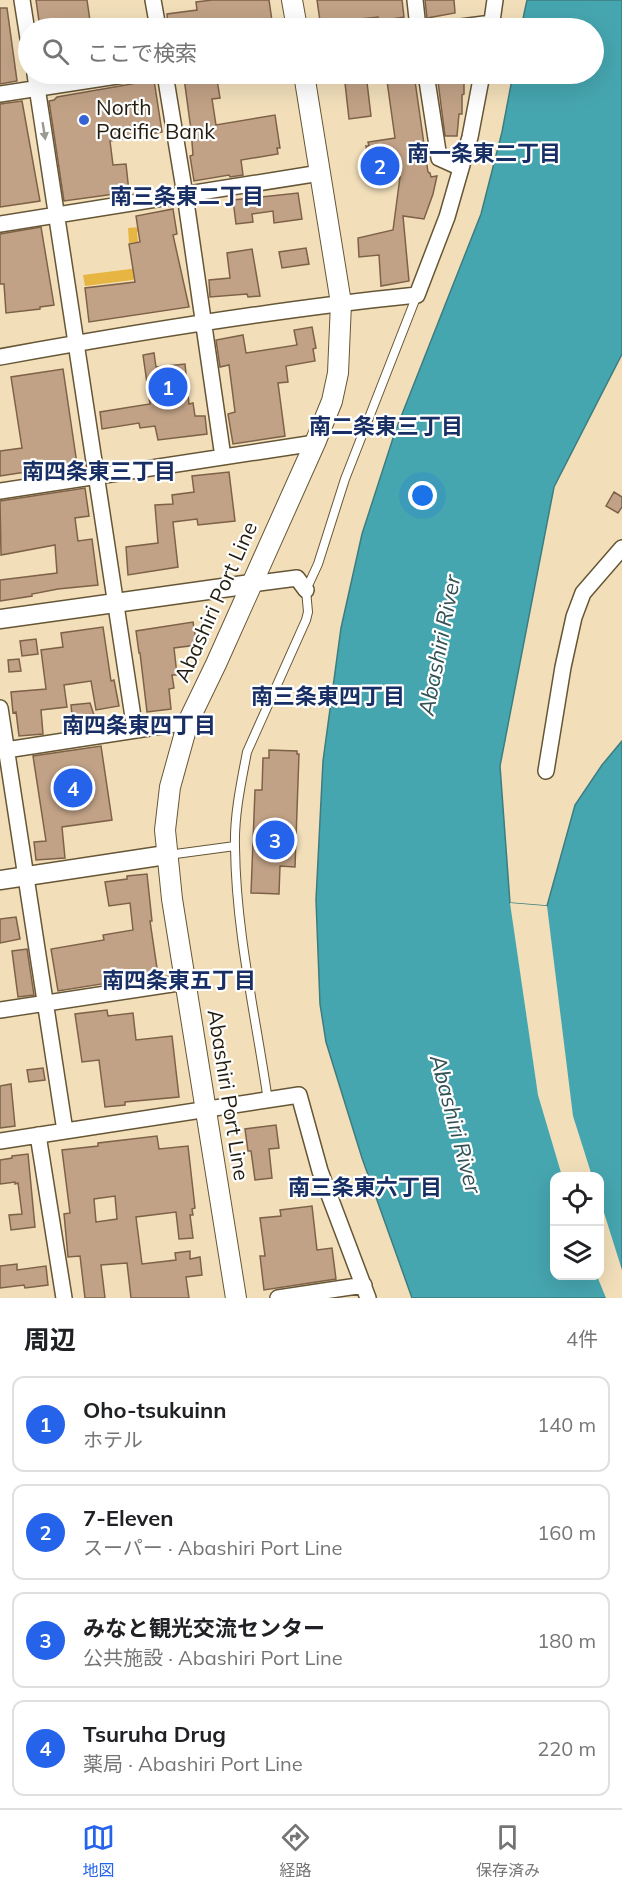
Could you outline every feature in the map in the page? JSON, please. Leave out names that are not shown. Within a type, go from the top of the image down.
[{"type":"main road","points":[[292,0],[295,18]]},
{"type":"main road","name":"Abashiri Port Line","points":[[236,1298],[185,982],[166,855],[165,830],[170,787],[188,722],[315,443],[332,401],[338,373],[340,303],[306,84]]},
{"type":"street","points":[[22,0],[25,18]]},
{"type":"street","points":[[153,0],[156,18]]},
{"type":"street","points":[[415,0],[417,18]]},
{"type":"street","points":[[493,18],[495,0]]},
{"type":"street","points":[[0,94],[28,84]]},
{"type":"street","points":[[36,84],[135,730]]},
{"type":"street","points":[[167,84],[223,457]]},
{"type":"street","points":[[428,84],[440,158],[461,168]]},
{"type":"street","points":[[0,357],[204,323],[340,303],[417,295],[447,217],[470,136],[481,84]]},
{"type":"street","points":[[0,224],[320,173]]},
{"type":"street","points":[[0,490],[315,443]]},
{"type":"street","points":[[546,771],[563,667],[574,617],[583,593],[622,548]]},
{"type":"street","points":[[0,619],[297,578],[306,590]]},
{"type":"street","points":[[0,708],[65,1131]]},
{"type":"street","points":[[6,750],[188,722]]},
{"type":"street","points":[[0,880],[166,855]]},
{"type":"street","points":[[0,1010],[185,982]]},
{"type":"street","points":[[0,1141],[299,1095],[320,1171],[366,1291],[278,1298]]},
{"type":"street","points":[[38,1135],[64,1298]]},
{"type":"lane","points":[[268,1101],[243,943],[235,846],[237,809],[247,752],[306,620],[308,612],[306,590],[318,564],[345,479],[417,295]]},
{"type":"lane","points":[[166,855],[235,846]]},
{"type":"shaded area","points":[[153,226],[154,230],[137,232],[138,242],[129,243],[128,228]]},
{"type":"shaded area","points":[[138,268],[139,272],[133,280],[85,286],[83,275]]},
{"type":"water","name":"Abashiri River","points":[[527,0],[622,0],[622,354],[554,487],[500,766],[510,903],[547,906],[575,805],[602,765],[622,741],[622,1298],[412,1298],[362,1158],[326,1042],[320,1004],[316,900],[323,761],[341,628],[362,534],[395,432],[481,214],[502,132],[511,84],[604,84],[604,18],[523,18]]},
{"type":"pier","points":[[510,903],[547,906],[573,1116],[591,1172],[561,1172],[538,1095]]},
{"type":"pier","points":[[604,1213],[622,1270],[622,1298],[606,1298],[599,1280],[604,1280]]},
{"type":"building","points":[[36,0],[87,0],[90,18],[39,18]]},
{"type":"building","points":[[269,0],[272,18],[167,18],[167,14],[197,10],[196,2]]},
{"type":"building","points":[[317,0],[402,0],[404,17],[398,18],[320,18]]},
{"type":"building","points":[[425,0],[454,0],[455,13],[427,18]]},
{"type":"building","points":[[0,8],[7,8],[17,81],[0,84]]},
{"type":"building","points":[[131,84],[155,84],[162,132],[110,141],[113,165],[126,164],[129,192],[64,201],[49,101],[57,97]]},
{"type":"building","points":[[185,84],[218,84],[220,98],[212,99],[216,125],[275,115],[280,148],[277,148],[278,154],[241,160],[243,175],[194,181],[190,156],[193,155]]},
{"type":"building","points":[[345,84],[367,84],[371,116],[349,119]]},
{"type":"building","points":[[387,84],[415,84],[428,172],[431,177],[437,176],[424,219],[403,216],[409,281],[381,286],[379,255],[359,257],[358,238],[393,230],[400,177],[371,181],[366,146],[369,146],[368,142],[395,138]]},
{"type":"building","points":[[438,84],[464,84],[462,114],[459,114],[457,136],[445,136]]},
{"type":"building","points":[[22,101],[40,201],[0,207],[0,104]]},
{"type":"building","points":[[298,193],[302,219],[274,223],[273,211],[252,214],[253,222],[236,224],[233,200]]},
{"type":"building","points":[[173,209],[177,234],[173,235],[189,307],[89,322],[85,288],[135,282],[129,244],[140,242],[136,216]]},
{"type":"building","points":[[41,227],[54,305],[6,313],[4,284],[0,284],[0,234]]},
{"type":"building","points":[[306,248],[309,264],[282,268],[279,252]]},
{"type":"building","points":[[252,249],[260,296],[248,297],[247,294],[210,297],[209,280],[230,278],[227,253]]},
{"type":"building","points":[[312,327],[316,348],[313,349],[315,361],[286,366],[288,382],[278,383],[285,436],[233,444],[228,414],[235,412],[229,365],[220,367],[216,340],[243,335],[246,353],[297,345],[294,330]]},
{"type":"building","points":[[154,353],[156,367],[185,364],[189,404],[193,403],[195,416],[205,416],[207,434],[158,440],[155,426],[140,428],[139,423],[102,429],[100,412],[150,404],[143,355]]},
{"type":"building","points":[[63,369],[77,464],[0,476],[0,451],[22,448],[11,377]]},
{"type":"building","points":[[229,472],[235,521],[198,525],[197,519],[173,522],[178,567],[128,575],[126,547],[158,543],[155,505],[173,504],[172,495],[194,492],[192,476]]},
{"type":"building","points":[[85,488],[89,516],[75,518],[78,541],[92,539],[98,585],[58,589],[0,601],[0,580],[57,573],[55,545],[1,555],[0,501]]},
{"type":"building","points":[[614,492],[622,497],[622,507],[618,513],[606,506]]},
{"type":"building","points":[[193,622],[197,645],[174,648],[177,675],[172,675],[174,688],[169,689],[171,709],[147,712],[136,631]]},
{"type":"building","points":[[103,627],[111,681],[114,680],[119,706],[96,710],[91,681],[64,685],[67,707],[41,710],[43,734],[19,736],[11,692],[46,689],[41,650],[63,647],[61,633]]},
{"type":"building","points":[[36,639],[38,654],[22,656],[20,641]]},
{"type":"building","points":[[19,659],[21,671],[9,672],[8,660]]},
{"type":"building","points":[[90,703],[97,724],[73,726],[71,705]]},
{"type":"building","points":[[101,746],[112,820],[62,827],[65,858],[36,860],[34,842],[46,841],[33,756]]},
{"type":"building","points":[[269,750],[297,751],[299,754],[295,867],[280,866],[279,894],[251,893],[255,790],[262,790],[263,758],[269,758]]},
{"type":"building","points":[[147,874],[152,921],[150,921],[158,975],[58,991],[51,949],[104,940],[103,935],[133,930],[130,903],[109,906],[105,882]]},
{"type":"building","points":[[16,917],[20,939],[0,943],[0,919]]},
{"type":"building","points":[[27,949],[34,995],[18,997],[12,951]]},
{"type":"building","points":[[107,1010],[108,1016],[133,1013],[136,1040],[172,1036],[179,1097],[125,1102],[125,1105],[105,1107],[99,1060],[82,1062],[75,1014]]},
{"type":"building","points":[[43,1068],[45,1080],[29,1082],[27,1070]]},
{"type":"building","points":[[11,1084],[15,1126],[0,1128],[0,1086]]},
{"type":"building","points":[[276,1125],[279,1148],[269,1149],[272,1178],[255,1180],[245,1129]]},
{"type":"building","points":[[157,1136],[159,1149],[188,1146],[195,1208],[192,1209],[193,1215],[190,1215],[193,1238],[179,1239],[176,1212],[136,1217],[142,1264],[176,1260],[175,1253],[190,1251],[190,1259],[200,1257],[202,1275],[186,1277],[189,1298],[131,1298],[127,1263],[101,1265],[105,1298],[85,1298],[80,1256],[68,1257],[64,1214],[70,1213],[62,1150],[98,1146],[98,1143]],"holes":[[[115,1196],[117,1219],[96,1222],[94,1199]]]},
{"type":"building","points":[[28,1154],[35,1227],[11,1230],[9,1215],[22,1214],[18,1183],[0,1184],[0,1160]]},
{"type":"building","points":[[312,1206],[317,1250],[332,1248],[336,1279],[264,1290],[260,1256],[265,1256],[260,1218],[281,1216],[280,1210]]},
{"type":"building","points":[[17,1264],[17,1270],[46,1266],[48,1285],[0,1288],[0,1266]]},
{"type":"place","name":"North Pacific Bank","points":[[84,120]]},
{"type":"place","name":"7-Eleven","points":[[380,166]]},
{"type":"place","name":"Oho-tsukuinn","points":[[168,387]]},
{"type":"place","name":"Tsuruha Drug","points":[[73,788]]},
{"type":"place","name":"みなと観光交流センター","points":[[275,840]]},
{"type":"district","name":"南一条東二丁目","points":[[484,153]]},
{"type":"district","name":"南三条東二丁目","points":[[187,196]]},
{"type":"district","name":"南二条東三丁目","points":[[386,426]]},
{"type":"district","name":"南四条東三丁目","points":[[99,471]]},
{"type":"district","name":"南三条東四丁目","points":[[328,696]]},
{"type":"district","name":"南四条東四丁目","points":[[139,725]]},
{"type":"district","name":"南四条東五丁目","points":[[179,980]]},
{"type":"district","name":"南三条東六丁目","points":[[365,1187]]}]
